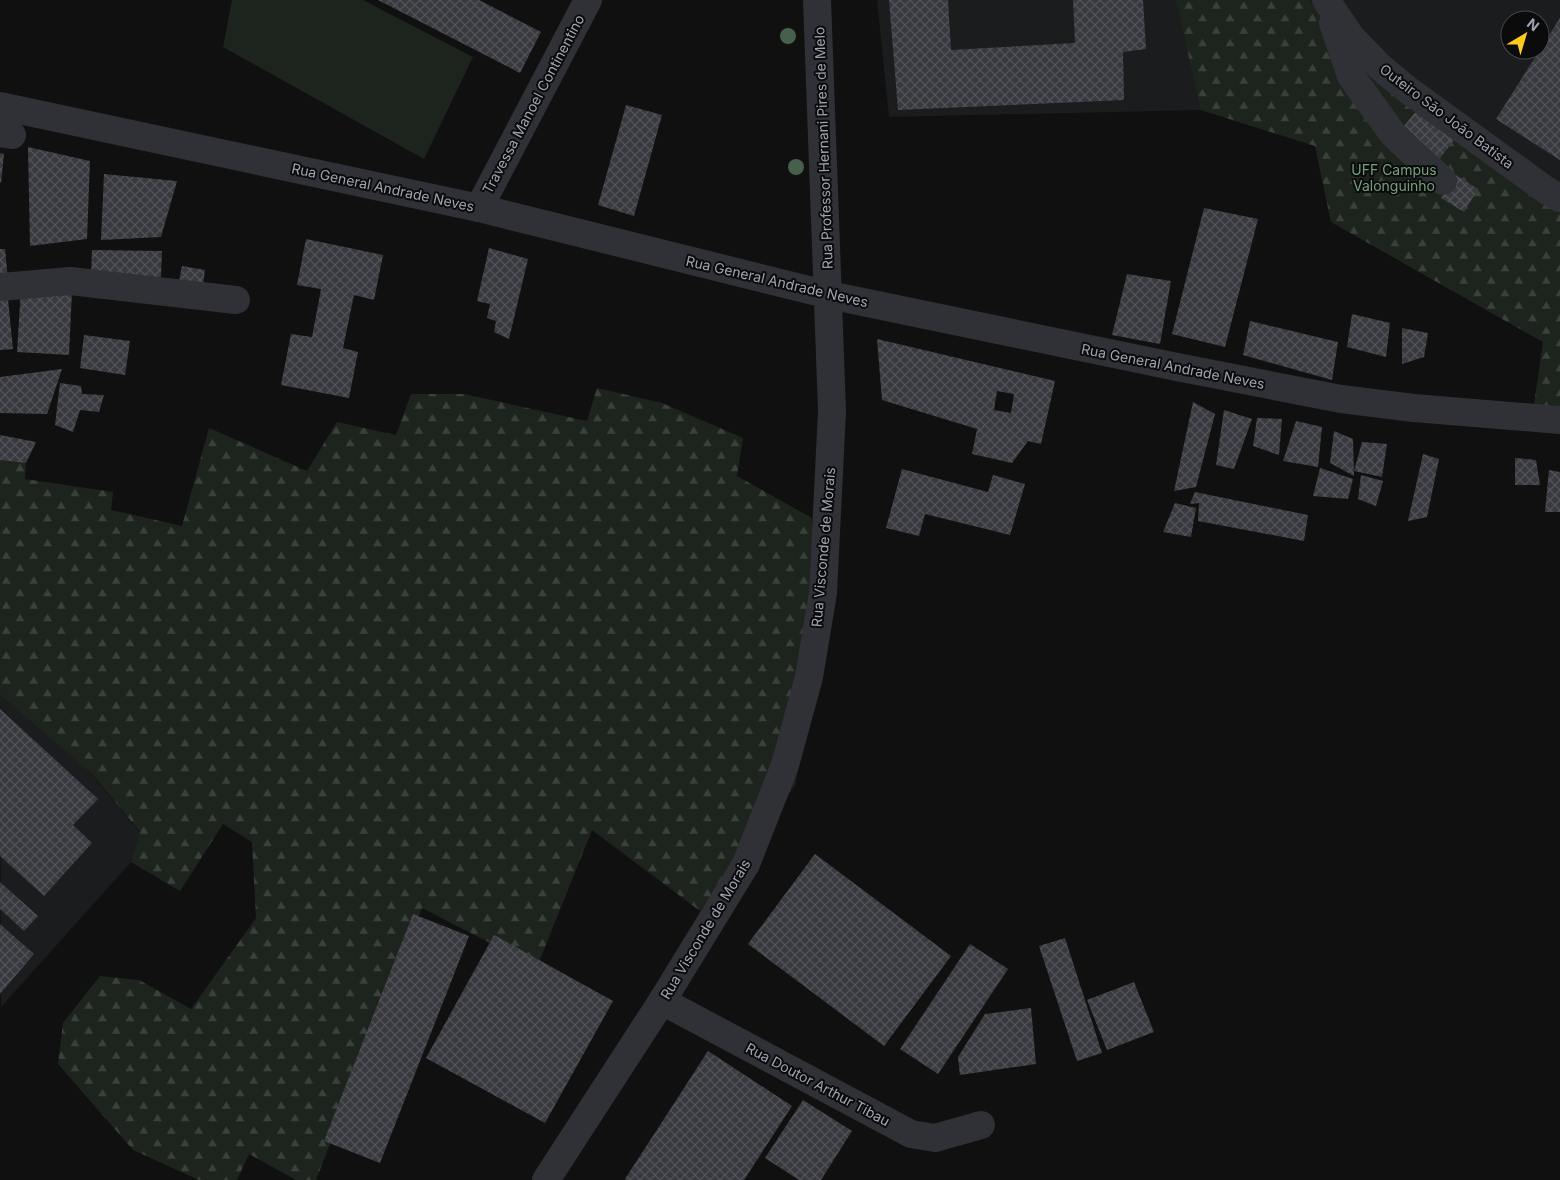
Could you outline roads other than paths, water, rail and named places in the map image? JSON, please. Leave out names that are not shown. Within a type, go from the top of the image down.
[{"type":"street","name":"Travessa Manoel Continentino","points":[[479,208],[588,0]]},
{"type":"street","name":"Rua Professor Hernani Pires de Melo","points":[[817,0],[829,295]]},
{"type":"street","points":[[1326,2],[1351,76],[1393,134],[1443,181]]},
{"type":"street","name":"Outeiro São João Batista","points":[[1326,2],[1351,37],[1379,66],[1408,90],[1546,190],[1560,198]]},
{"type":"street","name":"Rua General Andrade Neves","points":[[0,106],[479,208],[829,295],[1341,399],[1414,408],[1560,420]]},
{"type":"street","points":[[0,287],[70,281],[236,300]]},
{"type":"street","name":"Rua Visconde de Morais","points":[[546,1180],[662,1000],[746,864],[784,765],[810,677],[822,593],[828,514],[832,411],[829,295]]},
{"type":"street","name":"Rua Doutor Arthur Tibau","points":[[662,1000],[911,1134],[935,1138],[981,1124]]},
{"type":"park label","name":"UFF Campus Valonguinho","points":[[1394,177]]}]
